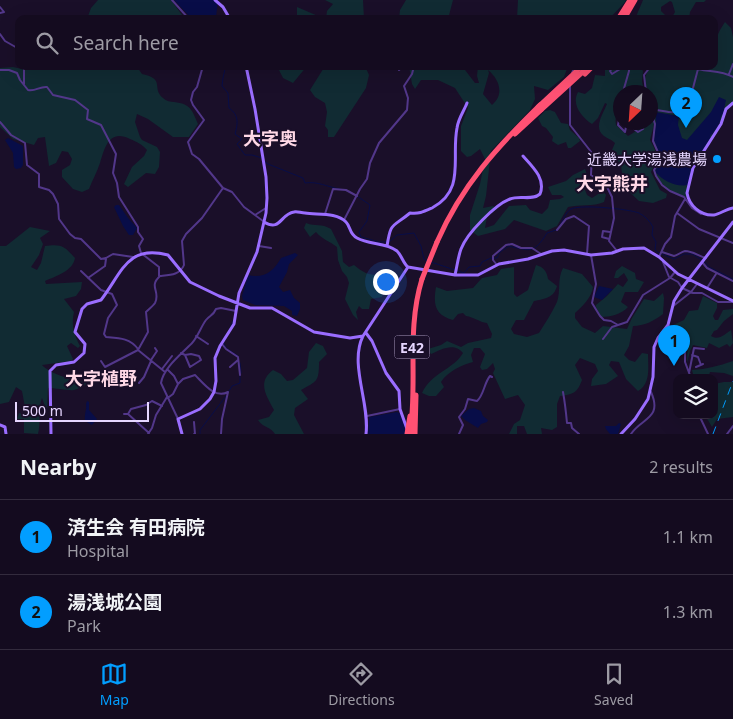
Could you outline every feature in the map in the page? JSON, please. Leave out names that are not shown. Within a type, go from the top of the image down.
[{"type":"highway","points":[[622,15],[633,0]]},
{"type":"highway","points":[[540,108],[573,70]]},
{"type":"highway","name":"E42","points":[[540,108],[550,102],[585,70]]},
{"type":"highway","name":"E42","points":[[411,434],[415,391],[413,319],[424,280],[438,243],[471,181],[540,108],[585,70]]},
{"type":"street","points":[[172,0],[185,15]]},
{"type":"street","points":[[214,0],[227,15]]},
{"type":"street","points":[[0,8],[4,12],[0,14]]},
{"type":"street","points":[[0,34],[5,41],[15,47]]},
{"type":"street","points":[[728,74],[733,64]]},
{"type":"street","points":[[0,70],[9,70],[16,73],[24,86],[31,91],[47,87],[53,95],[75,100],[88,110],[87,119],[101,125],[116,154],[114,174],[119,197],[137,224],[138,232],[142,239],[139,246],[141,253],[159,267],[159,276],[154,285],[156,301],[146,312],[148,332],[138,349],[105,368],[101,361]]},
{"type":"street","points":[[24,70],[24,86]]},
{"type":"street","points":[[202,70],[198,87],[193,92],[191,100],[204,120],[188,142],[192,154],[199,159],[223,188],[232,192],[244,207],[272,226],[295,211],[325,214],[344,220],[355,237],[374,244],[387,246],[400,255],[408,267],[455,275],[478,275],[498,265],[528,259],[557,250],[589,254],[644,248],[661,258],[675,272],[688,280],[733,302]]},
{"type":"street","points":[[178,419],[200,409],[214,392],[216,381],[215,358],[234,324],[239,293],[259,246],[264,222],[267,189],[255,109],[247,70]]},
{"type":"street","points":[[344,220],[369,174],[370,163],[380,142],[407,110],[408,98],[404,86],[413,70]]},
{"type":"street","points":[[572,70],[570,125],[592,153],[591,175],[606,185],[610,191],[614,218],[609,239],[611,245],[617,251]]},
{"type":"street","points":[[611,70],[612,74],[618,70]]},
{"type":"street","points":[[625,85],[628,70]]},
{"type":"street","points":[[646,85],[645,74],[648,70]]},
{"type":"street","points":[[658,110],[680,112],[685,110],[688,106],[698,70]]},
{"type":"street","points":[[706,70],[723,72],[733,77]]},
{"type":"street","points":[[387,246],[390,228],[394,223],[402,220],[410,213],[421,213],[437,205],[450,192],[455,180],[457,125],[467,103]]},
{"type":"street","points":[[718,214],[708,214],[696,209],[688,198],[687,191],[693,168],[721,124],[726,109],[733,103]]},
{"type":"street","points":[[0,122],[11,135],[25,143],[27,165],[38,174],[39,187],[49,190],[53,194],[58,204],[59,219],[72,236],[81,239],[99,258],[106,258],[113,254],[133,257]]},
{"type":"street","points":[[654,130],[653,139],[660,157],[654,170],[665,187],[685,199],[698,213],[710,216],[733,208]]},
{"type":"street","points":[[455,275],[465,241],[499,206],[508,200],[522,197],[533,198],[540,194],[543,187],[538,175],[523,156]]},
{"type":"street","points":[[159,276],[174,274],[180,271],[184,265],[182,241],[186,234],[202,218],[223,188]]},
{"type":"street","points":[[325,214],[333,189],[346,190],[357,196]]},
{"type":"street","points":[[685,199],[677,213],[671,237],[665,244],[662,252],[661,258],[665,270],[670,278],[678,282],[682,288],[691,292],[702,293],[718,302],[733,302]]},
{"type":"street","points":[[255,215],[266,208]]},
{"type":"street","points":[[677,213],[699,229],[733,243]]},
{"type":"street","points":[[558,230],[566,219],[574,216],[589,226],[589,254],[596,281],[592,303],[604,320],[618,325]]},
{"type":"street","points":[[631,434],[636,426],[648,420],[652,414],[654,406],[651,392],[654,347],[668,325],[672,307],[682,288],[733,222]]},
{"type":"street","points":[[609,239],[602,237],[603,231],[610,232]]},
{"type":"street","points":[[498,265],[493,260],[493,256],[506,245],[512,244],[521,248],[532,248],[541,254]]},
{"type":"street","points":[[259,246],[271,248]]},
{"type":"street","points":[[662,252],[674,256],[684,252],[692,252],[704,260],[707,268]]},
{"type":"street","points":[[51,434],[50,371],[56,365],[74,362],[84,352],[84,344],[75,330],[82,309],[88,303],[101,300],[122,268],[133,257],[141,253],[167,255],[172,258],[187,280],[195,286],[255,309],[272,308],[309,330],[321,334],[355,338],[364,335]]},
{"type":"street","points":[[88,278],[105,266],[106,258]]},
{"type":"street","points":[[366,433],[367,416],[358,360],[360,345],[364,335],[408,267]]},
{"type":"street","points":[[698,267],[707,268],[733,281]]},
{"type":"street","points":[[81,271],[101,290],[112,294],[117,305],[108,318],[104,334],[106,337],[126,339],[132,342],[165,373]]},
{"type":"street","points":[[603,339],[612,327],[629,321],[643,295],[670,278],[675,272]]},
{"type":"street","points":[[707,288],[717,273]]},
{"type":"street","points":[[672,307],[691,292],[697,284]]},
{"type":"street","points":[[182,434],[178,419],[161,381],[181,353],[191,345],[207,319],[218,308],[236,311]]},
{"type":"street","points":[[668,325],[686,339],[685,362],[689,373]]},
{"type":"street","points":[[364,335],[372,341],[386,373],[399,391],[400,409],[411,434]]},
{"type":"street","points":[[196,336],[208,344]]},
{"type":"street","points":[[222,343],[224,348],[237,355],[240,375]]},
{"type":"street","points":[[139,383],[157,351],[155,348]]},
{"type":"street","points":[[689,373],[694,348],[704,349]]},
{"type":"street","points":[[181,353],[199,356],[201,360],[190,367],[185,355]]},
{"type":"street","points":[[692,355],[698,357],[702,364],[696,367]]},
{"type":"street","points":[[162,369],[172,356]]},
{"type":"street","points":[[230,367],[238,359]]},
{"type":"street","points":[[168,370],[178,384]]},
{"type":"street","points":[[124,414],[128,414],[148,433],[168,396],[173,394],[178,384],[185,378],[195,375],[214,392],[226,394],[228,392],[220,427],[222,434]]},
{"type":"street","points":[[459,434],[463,425],[459,418],[465,409],[468,399],[477,401],[489,377],[492,377]]},
{"type":"street","points":[[563,392],[566,407],[564,411],[567,422],[571,423],[572,428],[579,434]]},
{"type":"street","points":[[621,434],[639,413],[651,392]]},
{"type":"street","points":[[128,414],[132,409],[146,405],[152,400],[162,406]]},
{"type":"street","points":[[367,416],[400,409]]},
{"type":"street","points":[[700,419],[708,434]]},
{"type":"street","points":[[194,422],[194,434]]},
{"type":"street","points":[[0,424],[4,427],[6,434]]},
{"type":"street","points":[[727,434],[733,426]]},
{"type":"shaded area","points":[[98,0],[171,0],[182,15],[88,15],[91,8]]},
{"type":"shaded area","points":[[174,0],[218,0],[216,15],[188,15]]},
{"type":"shaded area","points":[[325,0],[363,0],[364,15],[326,15],[327,11],[333,4]]},
{"type":"shaded area","points":[[406,0],[453,0],[449,15],[399,15]]},
{"type":"shaded area","points":[[518,0],[626,1],[613,15],[517,15]]},
{"type":"shaded area","points":[[643,0],[706,0],[704,2],[696,2],[690,15],[673,15],[675,12],[670,1],[661,7],[661,11],[665,15],[637,15]]},
{"type":"shaded area","points":[[297,7],[316,15],[297,15]]},
{"type":"shaded area","points":[[725,22],[731,28],[733,37],[733,103],[728,106],[693,168],[688,198],[668,188],[654,172],[660,159],[653,139],[654,130],[658,130],[658,85],[645,85],[646,76],[649,70],[718,70],[718,36]]},
{"type":"shaded area","points":[[13,67],[15,70],[139,70],[142,74],[154,78],[158,91],[164,99],[187,106],[198,124],[189,137],[173,137],[148,119],[137,114],[135,122],[140,137],[142,140],[157,147],[160,152],[159,167],[155,174],[146,173],[128,187],[124,184],[132,167],[144,156],[147,150],[135,141],[117,136],[109,141],[106,146],[89,189],[82,192],[73,189],[62,177],[62,170],[70,165],[72,159],[68,152],[62,151],[56,163],[49,166],[45,137],[38,138],[34,145],[13,139],[0,127],[0,68]]},
{"type":"shaded area","points":[[279,70],[304,70],[293,83],[283,78]]},
{"type":"shaded area","points":[[322,70],[367,70],[369,75],[366,88],[334,137],[328,137],[328,130],[325,126],[327,112],[325,103],[315,97],[310,90]]},
{"type":"shaded area","points":[[410,70],[465,70],[475,83],[479,83],[478,70],[488,70],[567,70],[564,77],[548,90],[534,86],[535,99],[530,110],[491,151],[483,208],[493,206],[497,209],[487,217],[485,228],[494,225],[509,206],[526,205],[530,210],[542,214],[548,208],[550,200],[564,197],[552,195],[548,187],[566,181],[585,169],[589,180],[585,179],[583,185],[587,195],[592,198],[603,191],[606,195],[604,202],[568,207],[557,226],[546,231],[514,220],[505,229],[478,236],[470,230],[470,215],[480,184],[485,159],[480,149],[467,157],[461,151],[461,126],[468,108],[455,88],[438,80],[421,80],[415,89],[412,84]],"holes":[[[488,70],[499,87],[498,96],[492,105],[483,94],[489,73]]]},
{"type":"shaded area","points":[[605,70],[642,70],[643,85],[613,85],[613,130],[621,130],[628,136],[636,131],[652,130],[650,140],[656,153],[656,159],[651,172],[660,190],[667,194],[666,198],[653,203],[639,201],[624,187],[621,166],[612,150],[615,143],[604,136],[599,129],[607,104],[605,103],[598,118],[592,124],[581,114],[577,106],[576,97],[578,92],[585,94],[592,88],[595,75],[605,76]]},
{"type":"shaded area","points":[[719,97],[726,100],[720,122],[692,167],[688,185],[670,183],[662,178],[655,172],[661,158],[654,140],[655,130],[658,130],[658,112],[679,116],[678,125],[682,138],[687,140],[711,112]]},
{"type":"shaded area","points":[[545,111],[555,112],[561,123],[568,124],[570,130],[579,138],[580,141],[571,148],[568,148],[566,142],[558,145],[552,141],[553,137],[542,126],[538,118]]},
{"type":"shaded area","points":[[8,138],[23,146],[23,165],[21,168],[16,169],[14,167],[13,153],[5,140]]},
{"type":"shaded area","points":[[119,205],[137,228],[133,235],[129,235],[123,226],[114,207]]},
{"type":"shaded area","points":[[306,223],[331,229],[342,251],[343,262],[349,267],[354,265],[369,274],[387,274],[382,297],[371,299],[369,309],[362,309],[359,306],[356,312],[358,320],[353,315],[345,299],[349,283],[338,260],[337,247],[316,232],[310,237],[304,228]]},
{"type":"shaded area","points":[[30,227],[50,231],[40,238],[43,244],[39,255],[31,267],[37,270],[41,263],[45,246],[55,245],[62,247],[75,258],[74,263],[68,270],[45,281],[46,284],[82,282],[81,289],[76,296],[64,299],[74,312],[74,330],[80,346],[78,348],[71,343],[67,346],[73,359],[71,361],[42,365],[63,376],[86,382],[86,385],[74,390],[48,388],[47,412],[42,398],[38,434],[24,433],[24,419],[17,419],[19,413],[26,413],[22,391],[16,387],[9,402],[0,404],[0,246],[6,246]]},
{"type":"shaded area","points":[[295,253],[298,255],[289,264],[279,287],[283,292],[290,290],[294,298],[300,303],[297,316],[292,315],[292,311],[284,306],[255,305],[243,300],[242,296],[248,275],[264,275],[275,267],[281,258]]},
{"type":"shaded area","points":[[536,265],[543,268],[548,279],[557,286],[556,290],[545,299],[534,301],[524,320],[516,320],[511,329],[514,334],[527,337],[539,333],[557,302],[560,276],[563,268],[582,274],[593,287],[589,298],[575,313],[575,318],[582,327],[595,333],[603,326],[627,329],[644,299],[654,301],[663,293],[663,314],[649,323],[633,326],[629,346],[624,355],[629,360],[635,362],[642,353],[648,354],[648,375],[642,388],[638,391],[626,379],[619,362],[611,361],[609,365],[618,376],[606,384],[591,386],[592,379],[598,371],[595,364],[580,358],[575,365],[582,380],[574,392],[560,396],[557,404],[557,427],[552,430],[541,428],[542,434],[527,434],[524,426],[517,426],[517,434],[509,434],[514,424],[520,420],[525,405],[518,395],[505,399],[493,373],[495,369],[493,363],[487,369],[482,370],[480,367],[485,354],[480,348],[474,348],[471,355],[473,362],[447,375],[441,382],[444,387],[436,396],[422,393],[431,381],[454,363],[463,353],[452,347],[431,354],[428,349],[447,341],[461,347],[468,343],[491,338],[492,334],[487,323],[466,316],[463,313],[458,314],[453,320],[442,315],[435,304],[436,287],[447,291],[473,288],[482,278],[497,275],[501,269],[514,267],[514,294],[517,297],[528,290]]},
{"type":"shaded area","points":[[622,266],[635,273],[636,279],[644,282],[638,292],[625,292],[621,302],[628,307],[623,312],[601,317],[596,305],[618,284],[623,287],[628,280],[624,273],[618,278],[614,278],[616,271]]},
{"type":"shaded area","points":[[599,286],[613,289],[602,300],[594,297]]},
{"type":"shaded area","points":[[703,296],[717,303],[713,316],[715,320],[718,320],[723,310],[733,309],[733,314],[711,336],[717,338],[731,330],[733,343],[730,347],[727,344],[719,348],[709,343],[707,348],[693,345],[687,363],[688,341],[686,336],[679,333],[673,325],[684,320],[689,311],[698,310]]},
{"type":"shaded area","points":[[316,343],[323,346],[327,354],[319,362],[316,380],[301,390],[308,399],[295,408],[294,415],[304,434],[275,434],[258,420],[269,417],[274,410],[264,389],[265,379],[273,370],[281,374],[287,381],[293,380],[307,368],[309,352]]},
{"type":"shaded area","points":[[733,361],[733,376],[710,372],[709,374],[693,374],[692,370]]},
{"type":"shaded area","points":[[733,382],[733,417],[718,419],[718,383]]},
{"type":"shaded area","points":[[87,401],[89,402],[89,410],[97,419],[92,425],[85,421]]},
{"type":"shaded area","points":[[474,408],[481,411],[488,420],[478,428],[461,416],[469,409]]},
{"type":"shaded area","points":[[397,412],[401,414],[407,434],[368,434],[369,417]]},
{"type":"shaded area","points":[[707,419],[717,419],[712,427]]},
{"type":"shaded area","points":[[619,423],[621,424],[618,434],[610,434],[605,426],[616,426]]},
{"type":"waterway","points":[[225,70],[222,86],[228,93],[229,108],[236,116],[235,134],[242,139],[237,144],[245,155],[262,158]]},
{"type":"waterway","points":[[264,161],[303,178],[305,183],[318,183],[340,189]]},
{"type":"waterway","points":[[357,196],[370,205],[367,221],[359,232],[361,237],[379,242],[389,242],[397,235],[414,233],[421,246],[424,259],[427,261]]},
{"type":"waterway","points":[[560,225],[569,210],[577,208],[605,208],[639,213],[653,227],[652,235],[656,242],[655,249],[657,252],[674,259],[684,254],[692,254],[704,261],[709,267],[733,279]]},
{"type":"waterway","points":[[431,262],[464,273],[469,267],[480,266],[482,262],[491,258],[497,258],[500,252],[509,246],[527,250],[535,248],[547,233],[556,230]]},
{"type":"waterway","points":[[230,328],[233,321]]},
{"type":"waterway","points":[[224,343],[226,348],[238,356]]},
{"type":"waterway","points":[[240,363],[241,373]]},
{"type":"waterway","points":[[229,391],[232,386],[240,383],[240,376]]},
{"type":"waterway","points":[[200,434],[200,430],[226,396]]},
{"type":"railway","points":[[713,434],[733,381]]},
{"type":"place","name":"湯浅城公園","points":[[686,128]]},
{"type":"place","name":"近畿大学湯浅農場","points":[[717,159]]},
{"type":"place","name":"済生会 有田病院","points":[[674,366]]},
{"type":"district","name":"大字奥","points":[[270,138]]},
{"type":"district","name":"大字熊井","points":[[612,183]]},
{"type":"district","name":"大字植野","points":[[101,378]]}]
